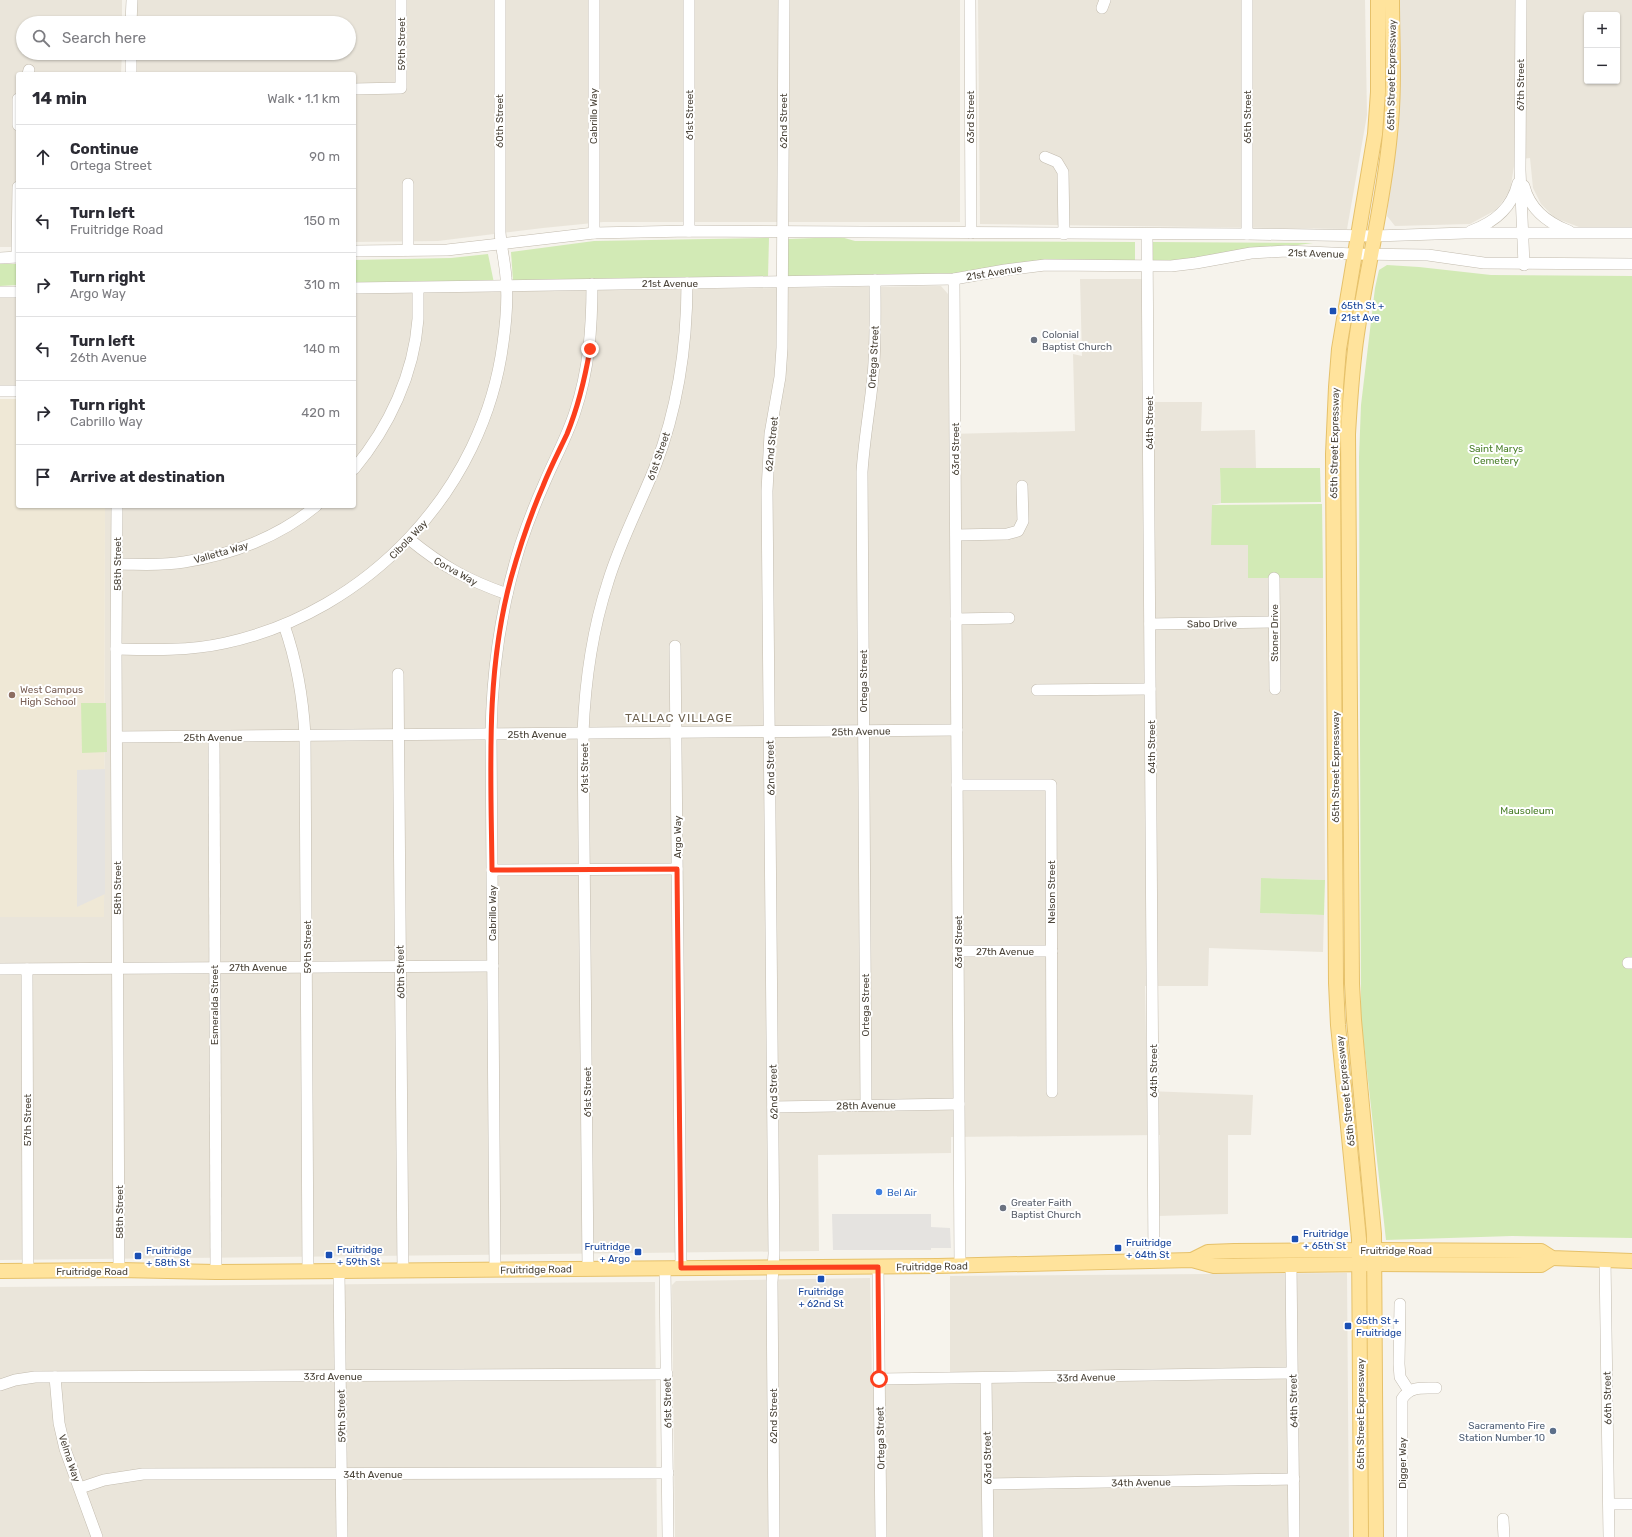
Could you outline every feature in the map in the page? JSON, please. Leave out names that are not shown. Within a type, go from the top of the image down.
[{"type":"main road","name":"65th Street Expressway","points":[[1361,1537],[1359,1250],[1338,1025],[1336,983],[1332,454],[1339,349],[1375,134],[1378,92],[1378,0]]},
{"type":"main road","name":"65th Street Expressway","points":[[1376,1537],[1375,1264],[1352,984],[1348,434],[1351,382],[1357,334],[1375,236],[1390,135],[1392,108],[1392,0]]},
{"type":"main road","name":"Fruitridge Road","points":[[1192,1260],[1208,1252],[1374,1250],[1541,1251],[1552,1258],[1632,1261]]},
{"type":"main road","name":"Fruitridge Road","points":[[0,1271],[119,1270],[308,1272],[878,1267],[1154,1260],[1192,1260],[1214,1266],[1375,1264],[1541,1265],[1552,1258]]},
{"type":"street","points":[[132,0],[132,16]]},
{"type":"street","name":"59th Street","points":[[356,89],[401,88],[401,0]]},
{"type":"street","name":"60th Street","points":[[500,0],[500,243]]},
{"type":"street","name":"Cabrillo Way","points":[[594,0],[594,233]]},
{"type":"street","name":"61st Street","points":[[689,0],[689,231]]},
{"type":"street","name":"62nd Street","points":[[774,1537],[772,1290],[774,1246],[768,470],[770,434],[780,377],[782,348],[784,0]]},
{"type":"street","name":"63rd Street","points":[[970,0],[971,233]]},
{"type":"street","name":"65th Street","points":[[1247,0],[1247,234]]},
{"type":"street","name":"67th Street","points":[[1521,0],[1520,170],[1524,265]]},
{"type":"street","points":[[131,60],[131,72]]},
{"type":"street","points":[[1045,157],[1057,162],[1063,172],[1064,234]]},
{"type":"street","name":"67th Street","points":[[1465,233],[1489,223],[1505,210],[1512,200],[1520,170]]},
{"type":"street","name":"67th Street","points":[[1520,170],[1525,191],[1534,209],[1550,222],[1576,233]]},
{"type":"street","points":[[408,184],[408,250]]},
{"type":"street","name":"21st Avenue","points":[[356,251],[447,250],[594,233],[689,231],[783,230],[1358,236],[1465,233],[1632,233]]},
{"type":"street","name":"64th Street","points":[[1147,234],[1154,1260]]},
{"type":"street","name":"Cibola Way","points":[[116,649],[168,650],[193,648],[242,638],[284,624],[322,606],[349,590],[393,556],[409,539],[449,489],[470,451],[483,423],[491,399],[503,345],[506,320],[507,287],[505,264],[500,243]]},
{"type":"street","name":"21st Avenue","points":[[356,288],[507,287],[592,284],[954,279],[1005,270],[1046,265],[1148,266],[1196,263],[1251,253],[1286,251],[1428,255],[1484,264],[1632,264]]},
{"type":"street","points":[[0,258],[16,257]]},
{"type":"street","name":"63rd Street","points":[[954,279],[960,1266]]},
{"type":"street","name":"Ortega Street","points":[[866,1105],[862,472],[864,441],[873,377],[875,349],[875,280]]},
{"type":"street","name":"61st Street","points":[[588,1269],[584,734],[586,682],[598,614],[608,581],[620,548],[656,465],[667,429],[683,356],[687,319],[687,283]]},
{"type":"street","name":"Cabrillo Way","points":[[495,1270],[491,734],[496,653],[507,594],[520,546],[531,515],[567,434],[580,395],[590,349],[592,326],[592,284]]},
{"type":"street","points":[[356,467],[366,455],[382,431],[400,393],[408,370],[418,319],[418,288]]},
{"type":"street","points":[[0,292],[16,292]]},
{"type":"street","points":[[0,391],[16,391]]},
{"type":"street","points":[[956,534],[1008,534],[1018,531],[1023,521],[1022,486]]},
{"type":"street","name":"58th Street","points":[[117,508],[116,649],[119,1270]]},
{"type":"street","name":"Valletta Way","points":[[117,564],[157,565],[183,562],[229,552],[273,534],[313,508]]},
{"type":"street","name":"Corva Way","points":[[409,539],[446,567],[481,585],[507,594]]},
{"type":"street","name":"Stoner Drive","points":[[1274,578],[1275,688]]},
{"type":"street","points":[[956,619],[1009,618]]},
{"type":"street","name":"Sabo Drive","points":[[1150,624],[1274,622]]},
{"type":"street","name":"59th Street","points":[[284,624],[294,654],[304,708],[308,1272]]},
{"type":"street","name":"Argo Way","points":[[675,646],[681,1268]]},
{"type":"street","name":"60th Street","points":[[398,674],[403,1271]]},
{"type":"street","points":[[1037,690],[1150,689]]},
{"type":"street","name":"25th Avenue","points":[[117,737],[957,730]]},
{"type":"street","name":"Esmeralda Street","points":[[214,737],[216,1272]]},
{"type":"street","name":"Nelson Street","points":[[957,785],[1051,785],[1052,1092]]},
{"type":"street","points":[[492,870],[677,869]]},
{"type":"street","name":"27th Avenue","points":[[958,951],[1052,951]]},
{"type":"street","name":"27th Avenue","points":[[0,969],[492,966]]},
{"type":"street","name":"57th Street","points":[[27,969],[28,1271]]},
{"type":"street","name":"28th Avenue","points":[[773,1107],[959,1104]]},
{"type":"street","name":"66th Street","points":[[1605,1259],[1609,1537]]},
{"type":"street","name":"64th Street","points":[[1291,1265],[1294,1537]]},
{"type":"street","name":"Ortega Street","points":[[878,1267],[881,1537]]},
{"type":"street","name":"61st Street","points":[[665,1268],[668,1537]]},
{"type":"street","name":"59th Street","points":[[339,1271],[342,1537]]},
{"type":"street","points":[[1400,1304],[1400,1377],[1409,1391],[1416,1388],[1436,1388]]},
{"type":"street","name":"33rd Avenue","points":[[879,1379],[1292,1373]]},
{"type":"street","name":"33rd Avenue","points":[[0,1386],[26,1378],[54,1377],[666,1374]]},
{"type":"street","name":"Velma Way","points":[[54,1377],[59,1423],[65,1448],[98,1537]]},
{"type":"street","name":"63rd Street","points":[[986,1378],[988,1537]]},
{"type":"street","name":"Digger Way","points":[[1402,1537],[1402,1399],[1409,1391]]},
{"type":"street","name":"34th Avenue","points":[[80,1488],[104,1480],[143,1474],[668,1473]]},
{"type":"street","name":"34th Avenue","points":[[988,1484],[1294,1479]]},
{"type":"street","points":[[1609,1504],[1632,1504]]},
{"type":"street","points":[[1503,1519],[1504,1537]]},
{"type":"shaded area","points":[[0,0],[122,0],[122,16],[16,16],[16,60],[122,60],[121,72],[16,72],[16,247],[0,247]]},
{"type":"shaded area","points":[[137,0],[960,0],[960,222],[603,222],[438,241],[356,242],[356,72],[136,72],[136,60],[356,60],[356,16],[137,16]]},
{"type":"shaded area","points":[[978,0],[1365,0],[1367,115],[1347,229],[980,224]]},
{"type":"shaded area","points":[[1392,0],[1632,0],[1632,227],[1579,227],[1555,218],[1541,204],[1533,188],[1530,158],[1515,160],[1510,191],[1496,210],[1470,224],[1395,226],[1387,216],[1389,196]]},
{"type":"shaded area","points":[[1080,279],[1142,279],[1143,402],[1202,402],[1201,431],[1255,430],[1256,468],[1220,468],[1221,503],[1212,505],[1248,545],[1248,578],[1323,578],[1325,880],[1261,878],[1260,913],[1324,915],[1323,952],[1209,948],[1208,986],[1145,986],[1147,1091],[1253,1095],[1251,1135],[1228,1135],[1228,1214],[1158,1216],[1160,1135],[951,1137],[951,1153],[818,1155],[819,1251],[0,1260],[0,917],[104,917],[105,508],[356,508],[356,293],[941,286],[948,294],[949,434],[1075,431],[1073,354],[1082,356]]},
{"type":"shaded area","points":[[0,297],[16,297],[16,397],[0,396]]},
{"type":"shaded area","points":[[0,399],[16,399],[16,508],[105,508],[104,917],[0,917]]},
{"type":"shaded area","points":[[105,769],[105,894],[77,907],[77,770]]},
{"type":"shaded area","points":[[832,1214],[931,1214],[931,1227],[950,1228],[951,1248],[931,1248],[931,1250],[833,1250]]},
{"type":"shaded area","points":[[1347,1273],[1349,1537],[675,1537],[672,1285],[676,1281],[870,1278],[872,1382],[950,1384],[950,1276]]},
{"type":"shaded area","points":[[655,1282],[657,1537],[0,1537],[0,1287]]},
{"type":"green space","points":[[841,237],[855,241],[1135,242],[1135,261],[955,275],[788,279],[788,239]]},
{"type":"green space","points":[[769,238],[768,277],[513,281],[511,252],[594,241]]},
{"type":"green space","points":[[1153,242],[1313,243],[1193,259],[1153,262]]},
{"type":"green space","points":[[488,254],[494,283],[356,284],[356,260],[451,258]]},
{"type":"green space","points":[[0,264],[16,264],[16,285],[0,286]]},
{"type":"green space","name":"Saint Marys Cemetery","points":[[1387,265],[1491,275],[1632,276],[1632,1238],[1512,1236],[1386,1240],[1361,1018],[1359,457],[1361,405],[1375,288],[1379,270]]},
{"type":"green space","points":[[1220,468],[1320,468],[1321,502],[1221,503]]},
{"type":"green space","points":[[1322,504],[1323,578],[1248,578],[1248,545],[1211,545],[1212,505]]},
{"type":"green space","points":[[81,703],[106,703],[107,752],[82,753]]},
{"type":"green space","points":[[1261,878],[1325,880],[1324,915],[1260,913]]},
{"type":"place","name":"65th St + 21st Ave","points":[[1333,311]]},
{"type":"place","name":"Colonial Baptist Church","points":[[1034,340]]},
{"type":"place","name":"West Campus High School","points":[[12,695]]},
{"type":"place","name":"Bel Air","points":[[879,1192]]},
{"type":"place","name":"Greater Faith Baptist Church","points":[[1003,1208]]},
{"type":"place","name":"Fruitridge + 65th St","points":[[1295,1239]]},
{"type":"place","name":"Fruitridge + 64th St","points":[[1118,1248]]},
{"type":"place","name":"Fruitridge + Argo","points":[[638,1252]]},
{"type":"place","name":"Fruitridge + 59th St","points":[[329,1255]]},
{"type":"place","name":"Fruitridge + 58th St","points":[[138,1256]]},
{"type":"place","name":"Fruitridge + 62nd St","points":[[821,1279]]},
{"type":"place","name":"65th St + Fruitridge","points":[[1348,1326]]},
{"type":"place","name":"Sacramento Fire Station Number 10","points":[[1553,1431]]},
{"type":"district","name":"TALLAC VILLAGE","points":[[679,718]]},
{"type":"route","points":[[590,349],[586,372],[575,412],[567,434],[543,485],[531,515],[520,546],[507,594],[496,653],[491,719],[492,870],[677,869],[681,1268],[878,1267],[879,1379]]},
{"type":"park label","name":"Mausoleum","points":[[1527,810]]}]
